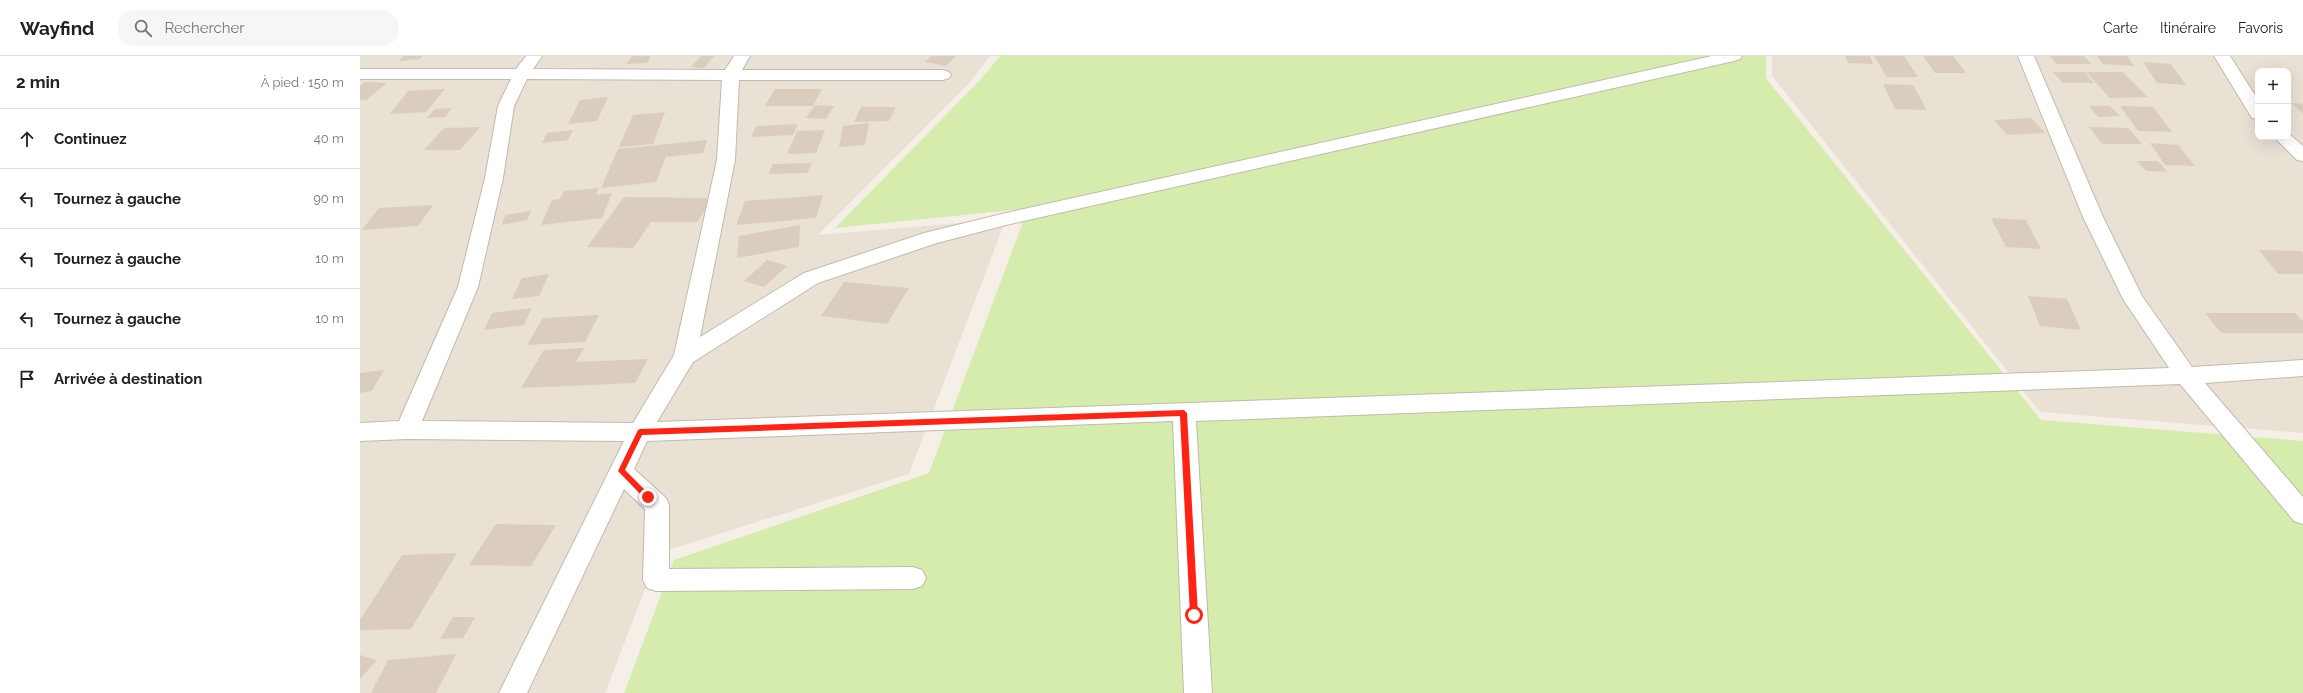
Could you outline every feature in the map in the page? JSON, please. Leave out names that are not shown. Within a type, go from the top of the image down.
[{"type":"street","points":[[407,430],[468,287],[494,178],[506,106],[522,73],[534,56]]},
{"type":"street","points":[[512,693],[640,432],[685,356],[726,160],[731,74],[742,56]]},
{"type":"street","points":[[685,356],[811,278],[931,238],[1006,218],[1734,56]]},
{"type":"street","points":[[2026,56],[2093,218],[2133,299],[2186,376],[2303,514]]},
{"type":"street","points":[[2222,56],[2255,109]]},
{"type":"street","points":[[360,74],[522,73],[942,75]]},
{"type":"street","points":[[2285,140],[2303,156]]},
{"type":"street","points":[[360,432],[407,430],[640,432],[2186,376],[2303,368]]},
{"type":"street","points":[[1184,413],[1198,693]]},
{"type":"street","points":[[622,471],[657,505],[656,580],[913,578]]},
{"type":"shaded area","points":[[360,56],[990,56],[970,82],[818,235],[1006,219],[909,474],[659,553],[605,693],[360,693]]},
{"type":"shaded area","points":[[1772,56],[2303,56],[2303,433],[2040,412],[1772,76]]},
{"type":"green space","points":[[1000,56],[1766,56],[1766,78],[2041,420],[2303,441],[2303,693],[624,693],[674,560],[929,473],[1023,222],[1022,209],[835,228],[982,78]]},
{"type":"building","points":[[403,56],[422,56],[420,59],[399,61]]},
{"type":"building","points":[[632,56],[651,56],[647,63],[626,64]]},
{"type":"building","points":[[701,56],[714,56],[704,68],[691,67]]},
{"type":"building","points":[[931,56],[956,56],[946,66],[925,62]]},
{"type":"building","points":[[1845,56],[1870,56],[1873,64],[1848,63]]},
{"type":"building","points":[[1874,56],[1904,56],[1918,77],[1887,77]]},
{"type":"building","points":[[1923,56],[1953,56],[1966,73],[1935,73]]},
{"type":"building","points":[[2050,56],[2084,56],[2091,64],[2056,64]]},
{"type":"building","points":[[2097,56],[2127,56],[2134,66],[2103,64]]},
{"type":"building","points":[[2143,62],[2171,64],[2186,85],[2157,83]]},
{"type":"building","points":[[2053,72],[2084,72],[2094,83],[2063,83]]},
{"type":"building","points":[[2086,72],[2123,72],[2147,97],[2110,98]]},
{"type":"building","points":[[365,82],[387,83],[366,100],[360,100],[360,86]]},
{"type":"building","points":[[1883,84],[1913,85],[1927,110],[1895,109]]},
{"type":"building","points":[[445,89],[426,112],[390,114],[408,91]]},
{"type":"building","points":[[775,89],[822,89],[813,106],[765,106]]},
{"type":"building","points":[[608,97],[597,121],[568,124],[580,100]]},
{"type":"building","points":[[2292,103],[2303,104],[2303,114]]},
{"type":"building","points":[[815,105],[834,106],[826,119],[806,118]]},
{"type":"building","points":[[2089,106],[2110,106],[2120,116],[2098,117]]},
{"type":"building","points":[[2120,106],[2153,107],[2172,132],[2138,131]]},
{"type":"building","points":[[861,107],[896,107],[889,121],[854,122]]},
{"type":"building","points":[[452,108],[445,117],[427,118],[435,109]]},
{"type":"building","points":[[665,112],[653,144],[619,147],[633,115]]},
{"type":"building","points":[[2031,118],[2045,133],[2007,135],[1994,120]]},
{"type":"building","points":[[869,123],[865,145],[839,147],[843,126]]},
{"type":"building","points":[[798,124],[793,135],[751,137],[756,126]]},
{"type":"building","points":[[480,127],[460,150],[424,150],[444,128]]},
{"type":"building","points":[[2089,127],[2128,128],[2142,144],[2102,144]]},
{"type":"building","points":[[573,130],[568,140],[542,143],[547,133]]},
{"type":"building","points":[[825,130],[816,153],[787,154],[797,131]]},
{"type":"building","points":[[707,140],[703,153],[666,157],[656,182],[601,188],[618,149]]},
{"type":"building","points":[[2150,143],[2178,145],[2195,166],[2165,165]]},
{"type":"building","points":[[2137,161],[2158,161],[2167,172],[2146,171]]},
{"type":"building","points":[[812,163],[807,173],[768,174],[773,164]]},
{"type":"building","points":[[599,188],[596,195],[612,193],[602,218],[541,225],[552,200],[560,199],[564,191]]},
{"type":"building","points":[[823,195],[816,218],[736,225],[745,201]]},
{"type":"building","points":[[624,197],[713,198],[697,222],[651,222],[633,248],[587,247]]},
{"type":"building","points":[[433,205],[418,226],[362,230],[379,208]]},
{"type":"building","points":[[531,211],[527,220],[502,225],[505,215]]},
{"type":"building","points":[[1991,218],[2026,220],[2041,249],[2006,247]]},
{"type":"building","points":[[800,225],[799,247],[737,258],[739,236]]},
{"type":"building","points":[[2259,250],[2301,251],[2303,254],[2303,274],[2278,274]]},
{"type":"building","points":[[767,260],[787,266],[764,287],[744,281]]},
{"type":"building","points":[[549,274],[539,296],[512,299],[522,278]]},
{"type":"building","points":[[844,282],[909,288],[887,324],[821,316]]},
{"type":"building","points":[[2028,296],[2067,299],[2081,330],[2040,326]]},
{"type":"building","points":[[532,308],[524,325],[484,330],[492,313]]},
{"type":"building","points":[[2205,313],[2295,313],[2303,321],[2303,333],[2221,333]]},
{"type":"building","points":[[599,315],[585,342],[527,345],[543,318]]},
{"type":"building","points":[[584,348],[576,362],[648,359],[635,383],[521,388],[544,350]]},
{"type":"building","points":[[384,370],[372,391],[360,393],[360,373]]},
{"type":"building","points":[[496,524],[556,525],[531,566],[469,565]]},
{"type":"building","points":[[457,553],[411,629],[360,630],[360,620],[402,555]]},
{"type":"building","points":[[453,617],[475,617],[463,638],[440,639]]},
{"type":"building","points":[[456,654],[436,693],[371,693],[388,660]]},
{"type":"building","points":[[360,655],[377,660],[360,679]]},
{"type":"route","points":[[648,497],[622,471],[640,432],[1184,413],[1194,615]]}]
